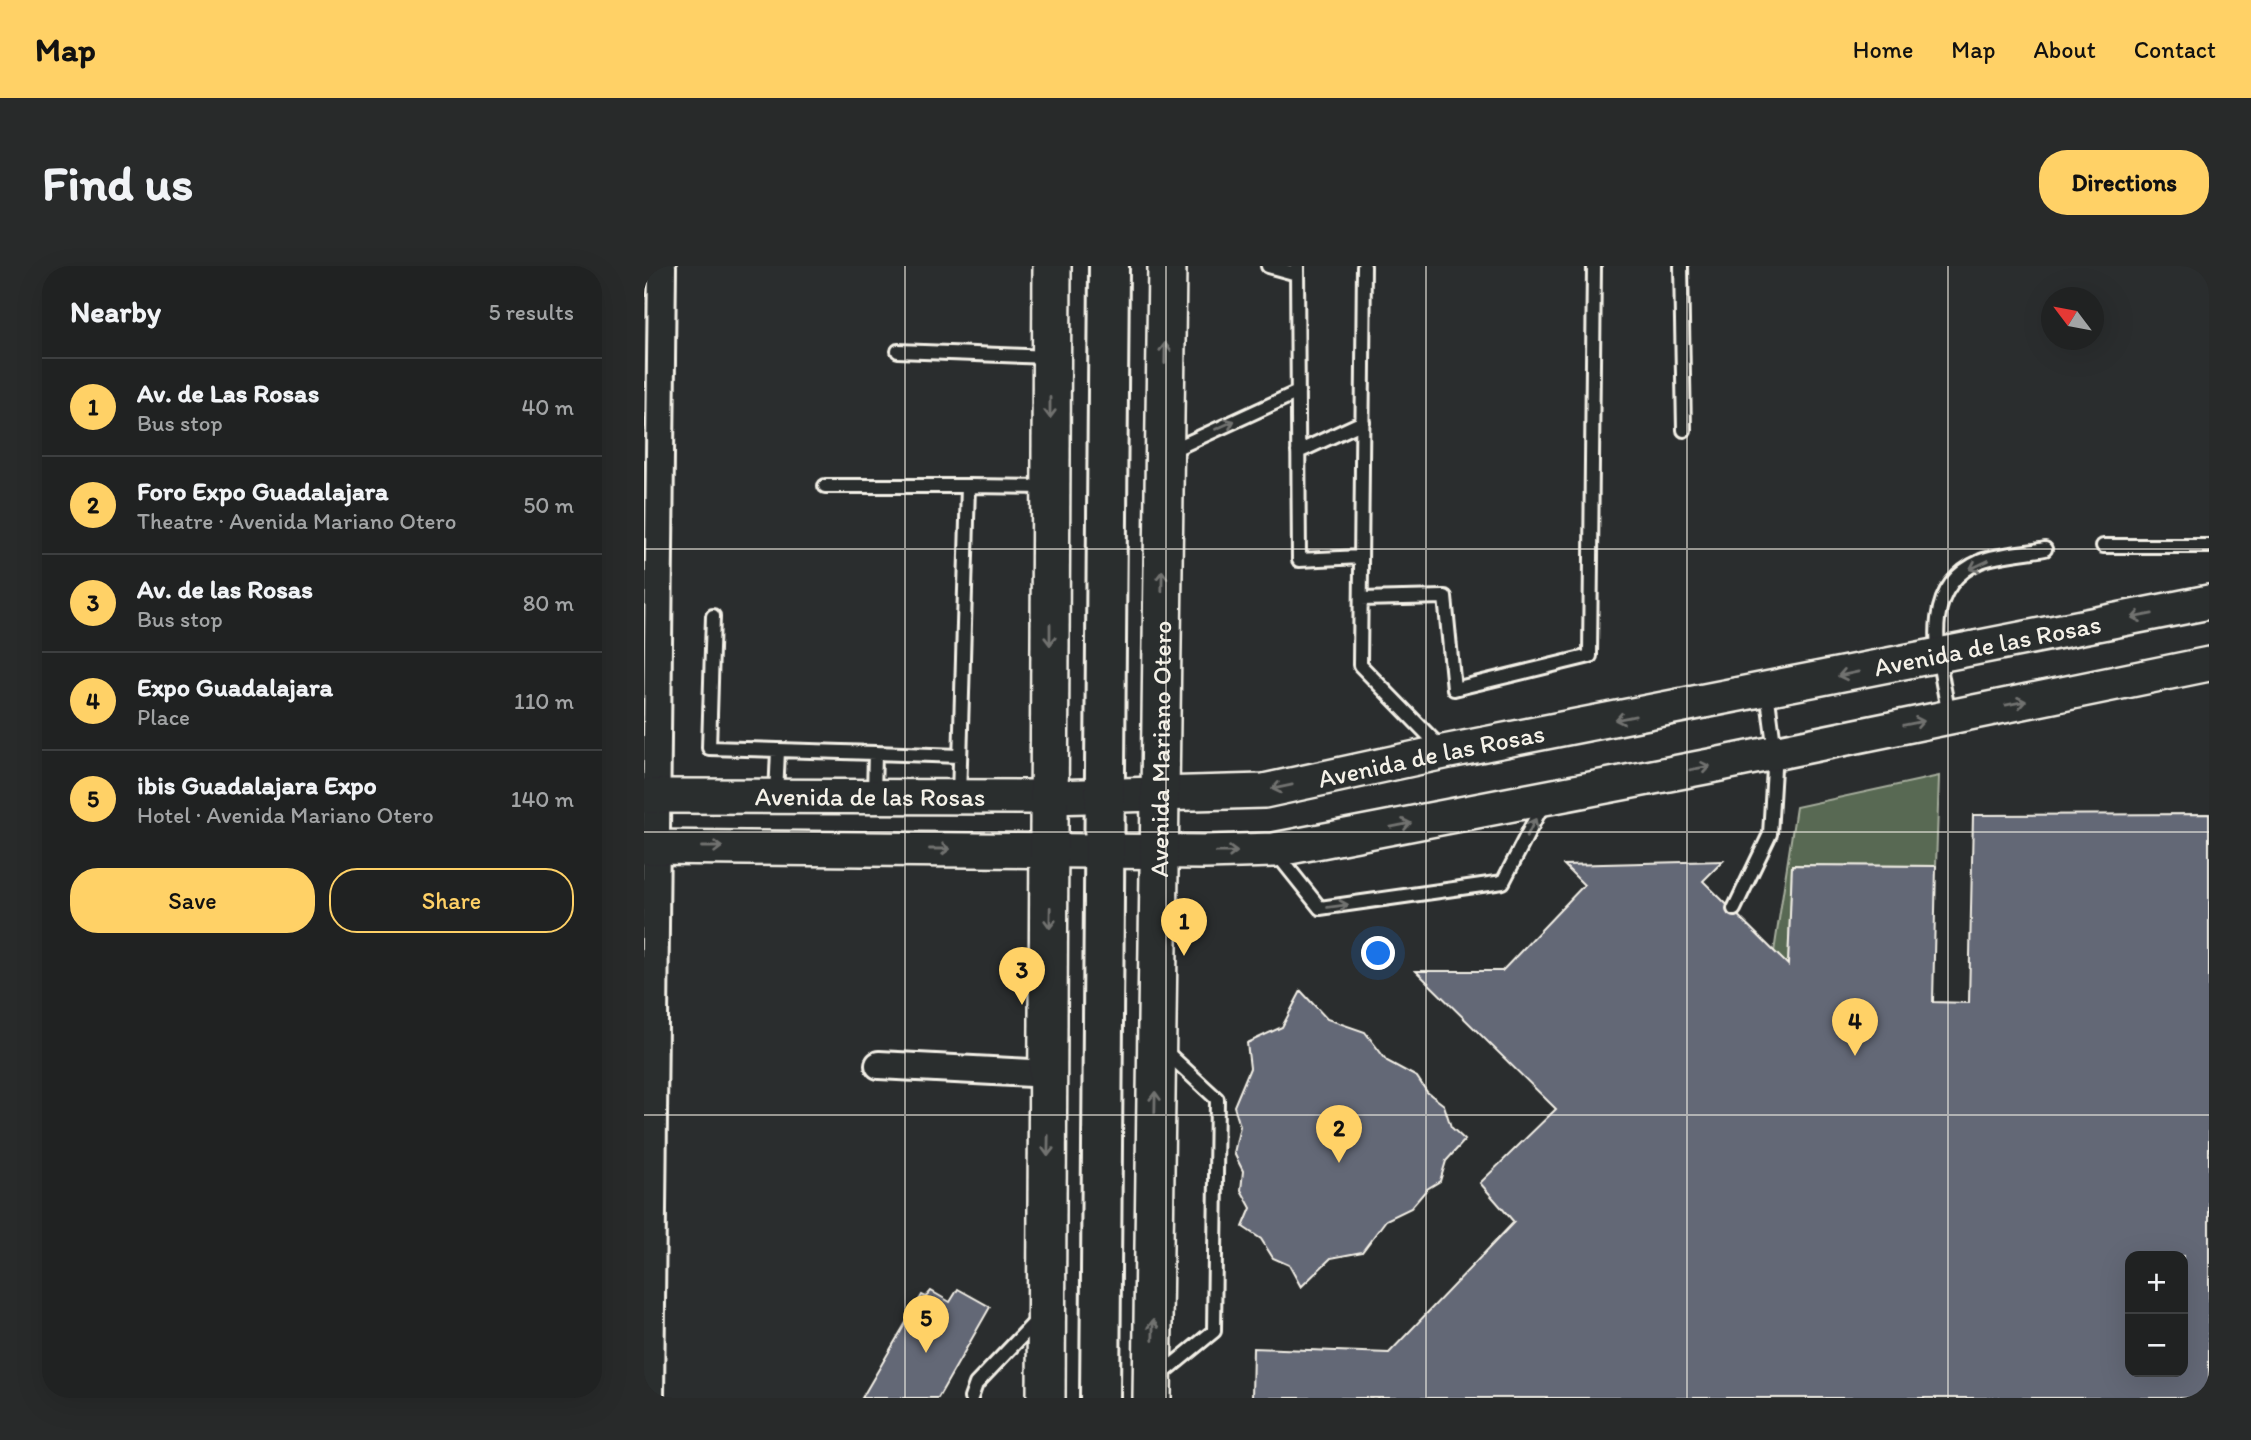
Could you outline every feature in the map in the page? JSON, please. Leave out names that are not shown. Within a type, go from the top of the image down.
[{"type":"main road","points":[[1046,1398],[1052,266]]},
{"type":"main road","name":"Avenida Mariano Otero","points":[[1100,1398],[1109,266]]},
{"type":"main road","name":"Avenida Mariano Otero","points":[[1152,1390],[1167,266]]},
{"type":"street","points":[[650,1398],[650,796],[662,266]]},
{"type":"street","name":"Avenida de las Rosas","points":[[650,796],[1104,797],[1264,791],[1444,752],[1767,691],[2209,602]]},
{"type":"street","name":"Avenida de las Rosas","points":[[650,847],[1273,850],[2209,664]]},
{"type":"street","points":[[879,1065],[1049,1074]]},
{"type":"lane","points":[[1268,266],[1297,270],[1299,560],[1361,557]]},
{"type":"lane","points":[[1364,266],[1360,665],[1444,752]]},
{"type":"lane","points":[[1361,599],[1445,597],[1454,689],[1590,656],[1594,266]]},
{"type":"lane","points":[[1681,266],[1684,430]]},
{"type":"lane","points":[[898,351],[1050,357]]},
{"type":"lane","points":[[1164,454],[1298,392]]},
{"type":"lane","points":[[1298,452],[1363,422]]},
{"type":"lane","points":[[825,486],[1050,487]]},
{"type":"lane","points":[[959,797],[968,486]]},
{"type":"lane","points":[[2103,545],[2209,546]]},
{"type":"lane","points":[[1949,716],[1939,656],[1936,617],[1942,595],[1958,576],[1981,561],[2045,549]]},
{"type":"lane","points":[[713,617],[709,748],[960,756]]},
{"type":"lane","points":[[1734,909],[1770,834],[1775,752],[1767,691]]},
{"type":"lane","points":[[776,796],[778,750]]},
{"type":"lane","points":[[874,797],[875,753]]},
{"type":"lane","points":[[1273,850],[1320,908],[1503,882],[1547,796]]},
{"type":"lane","points":[[1152,1390],[1214,1331],[1217,1099],[1156,1042]]},
{"type":"lane","points":[[971,1398],[976,1384],[1047,1311]]},
{"type":"green space","points":[[1939,776],[1936,866],[1792,865],[1788,965],[1774,952],[1796,807]]},
{"type":"building","points":[[2209,814],[2209,1398],[1252,1398],[1253,1348],[1389,1353],[1514,1222],[1480,1183],[1556,1109],[1416,971],[1502,971],[1584,885],[1564,865],[1723,861],[1703,881],[1788,965],[1792,865],[1936,866],[1933,1002],[1969,1003],[1973,815]]},
{"type":"building","points":[[1301,991],[1327,1019],[1365,1032],[1387,1061],[1417,1077],[1427,1092],[1444,1105],[1451,1127],[1465,1140],[1446,1161],[1440,1181],[1427,1189],[1411,1208],[1386,1220],[1362,1252],[1331,1258],[1301,1287],[1289,1265],[1273,1258],[1261,1239],[1243,1227],[1251,1208],[1241,1190],[1243,1171],[1234,1153],[1240,1126],[1234,1106],[1250,1068],[1247,1043],[1282,1027]]},
{"type":"building","points":[[958,1289],[990,1307],[938,1398],[862,1398],[922,1295],[926,1297],[931,1291],[950,1302]]},
{"type":"place","name":"Av. de Las Rosas","points":[[1184,956]]},
{"type":"place","name":"Av. de las Rosas","points":[[1022,1005]]},
{"type":"place","name":"Expo Guadalajara","points":[[1855,1056]]},
{"type":"place","name":"Foro Expo Guadalajara","points":[[1339,1163]]},
{"type":"place","name":"ibis Guadalajara Expo","points":[[926,1353]]}]
